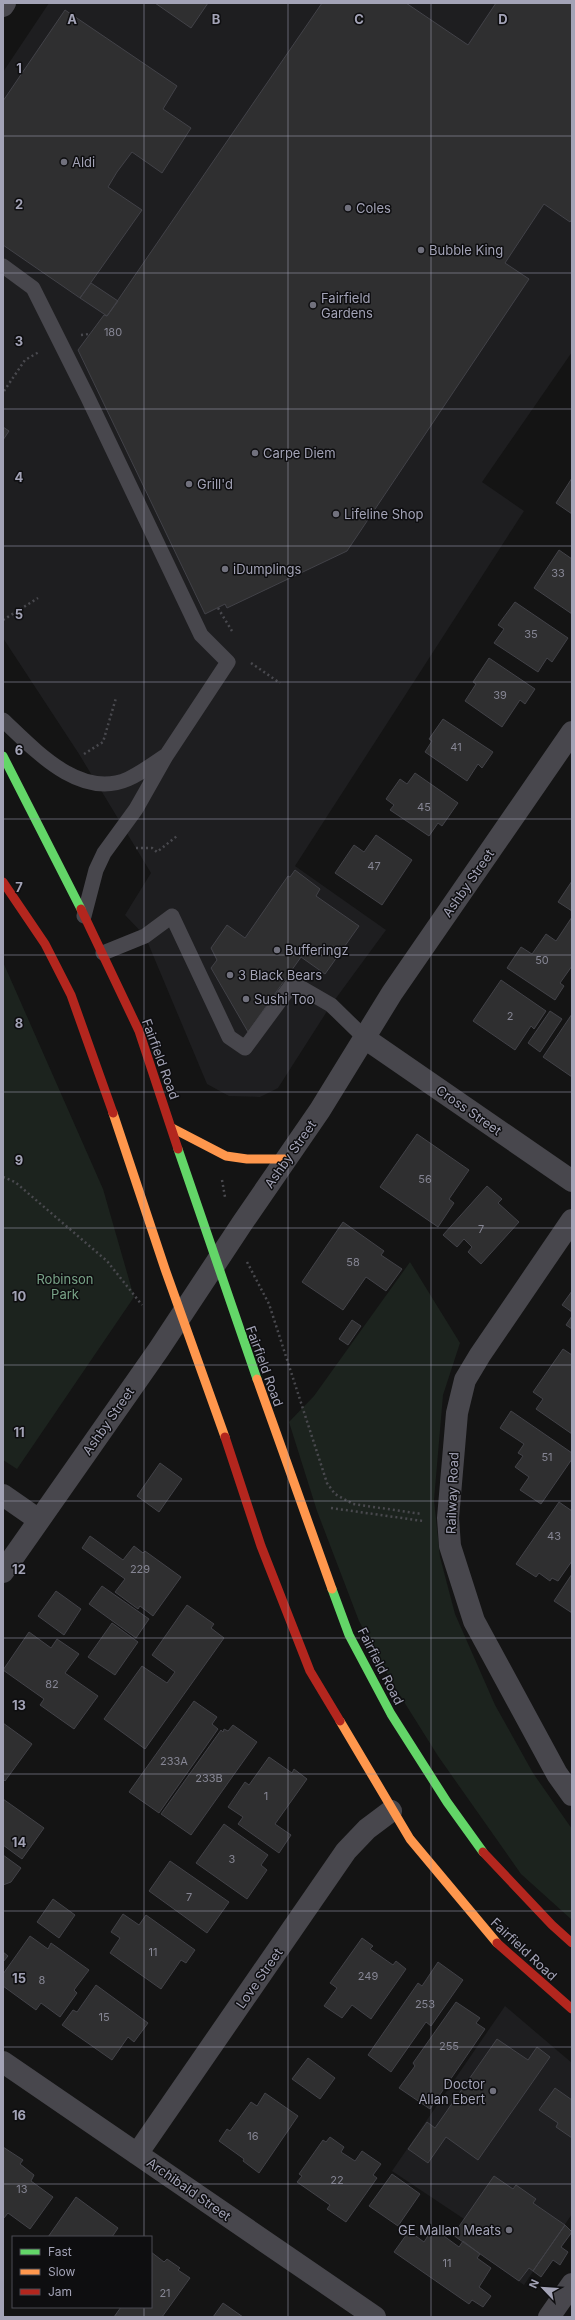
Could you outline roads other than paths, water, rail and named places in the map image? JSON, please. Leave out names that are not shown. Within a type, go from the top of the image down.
[{"type":"main road","name":"Fairfield Road","points":[[3,756],[103,953],[139,1031],[216,1262],[312,1537],[352,1641],[391,1714],[447,1802],[488,1858],[552,1925],[572,1943]]},
{"type":"main road","name":"Fairfield Road","points":[[3,882],[45,944],[71,995],[98,1068],[261,1546],[310,1671],[391,1811],[410,1839],[474,1918],[505,1952],[572,2010]]},
{"type":"main road","points":[[172,1128],[226,1156],[247,1159],[286,1159]]},
{"type":"street","name":"Ashby Street","points":[[3,1572],[182,1315],[216,1262],[320,1110],[366,1039],[392,993],[572,732]]},
{"type":"street","name":"Cross Street","points":[[366,1039],[572,1181]]},
{"type":"street","name":"Railway Road","points":[[572,1220],[480,1355],[465,1380],[457,1413],[448,1518],[450,1546],[474,1621],[557,1774],[572,1795]]},
{"type":"street","points":[[3,1495],[39,1520]]},
{"type":"street","name":"Love Street","points":[[137,2154],[346,1851],[367,1829],[391,1811]]},
{"type":"street","name":"Archibald Street","points":[[3,2062],[375,2317]]},
{"type":"street","points":[[549,2317],[572,2284]]},
{"type":"lane","points":[[3,266],[33,288],[88,398],[201,635],[228,662],[166,756],[136,809],[104,853],[96,870],[84,916]]},
{"type":"lane","points":[[3,720],[48,759],[70,775],[88,783],[109,784],[128,779],[166,756]]},
{"type":"lane","points":[[103,953],[145,936],[172,916],[229,1037],[245,1048],[293,983],[331,1005],[366,1039]]},
{"type":"place","name":"Aldi","points":[[64,162]]},
{"type":"place","name":"Coles","points":[[348,208]]},
{"type":"place","name":"Bubble King","points":[[421,250]]},
{"type":"place","name":"Fairfield Gardens","points":[[313,305]]},
{"type":"place","name":"Carpe Diem","points":[[255,453]]},
{"type":"place","name":"Grill'd","points":[[189,484]]},
{"type":"place","name":"Lifeline Shop","points":[[336,514]]},
{"type":"place","name":"iDumplings","points":[[225,569]]},
{"type":"place","name":"Bufferingz","points":[[277,950]]},
{"type":"place","name":"3 Black Bears","points":[[230,975]]},
{"type":"place","name":"Sushi Too","points":[[246,999]]},
{"type":"place","name":"Doctor Allan Ebert","points":[[493,2091]]},
{"type":"place","name":"GE Mallan Meats","points":[[509,2230]]},
{"type":"park label","name":"Robinson Park","points":[[65,1286]]}]
